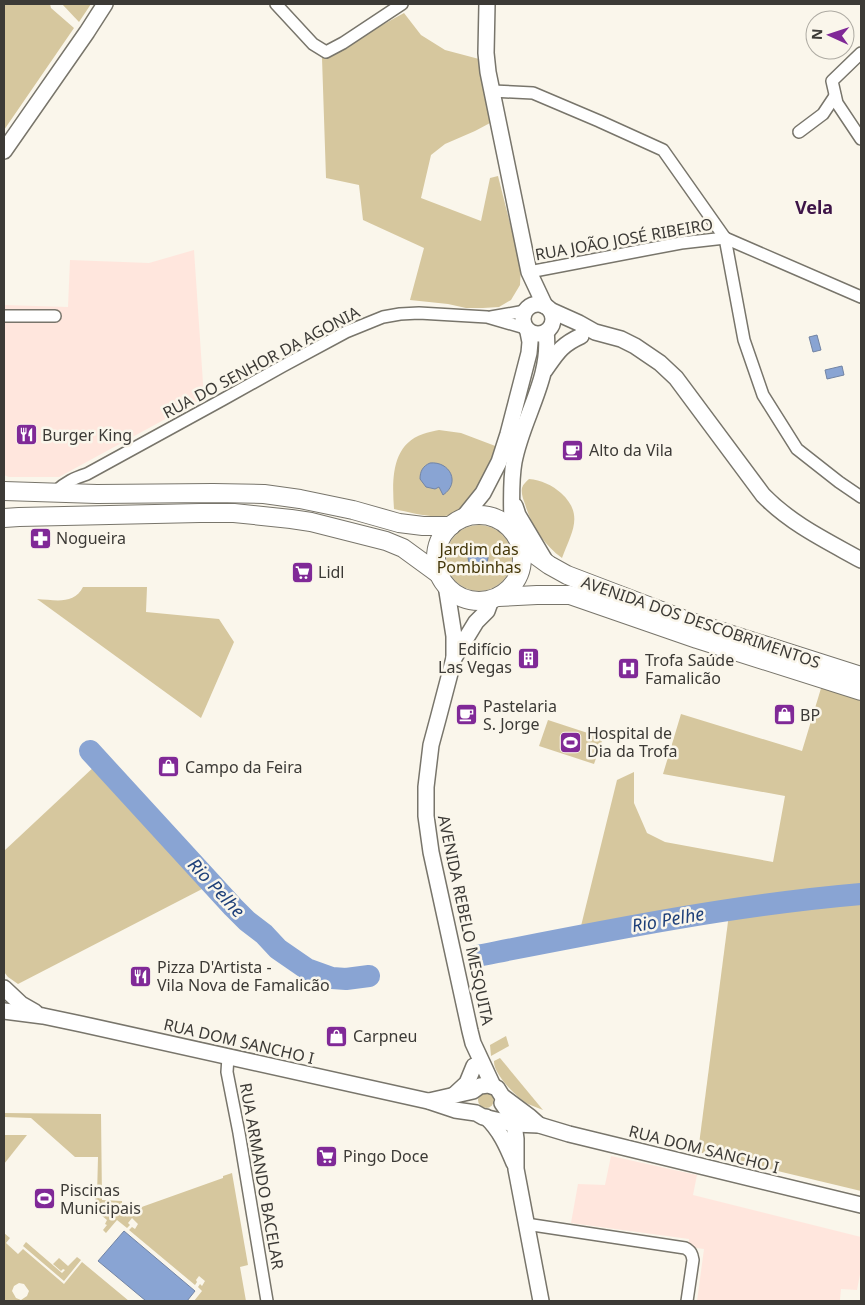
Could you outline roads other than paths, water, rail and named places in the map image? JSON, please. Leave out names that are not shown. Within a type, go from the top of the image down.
[{"type":"main road","points":[[4,491],[97,494],[214,492],[264,494],[300,499],[354,510],[399,523],[423,526],[456,523],[475,516],[489,516],[502,521],[516,537],[522,556],[521,569],[516,581],[508,590],[495,599],[479,602],[466,600],[455,594],[443,580],[402,548],[386,541],[311,522],[234,514],[200,513],[4,518]]},
{"type":"main road","points":[[443,580],[437,565],[439,544],[444,534],[456,523]]},
{"type":"main road","name":"AVENIDA DOS DESCOBRIMENTOS","points":[[516,537],[548,565],[567,576],[685,620],[861,676]]},
{"type":"main road","name":"AVENIDA DOS DESCOBRIMENTOS","points":[[495,599],[537,595],[570,595],[697,639],[861,690]]},
{"type":"street","points":[[4,151],[105,4]]},
{"type":"street","points":[[276,4],[313,44],[326,52],[344,43],[402,4]]},
{"type":"street","points":[[456,523],[483,493],[499,462],[529,353],[530,342],[522,320],[526,309],[529,272],[486,53],[487,4]]},
{"type":"street","points":[[861,54],[832,81],[837,103],[861,140]]},
{"type":"street","points":[[492,91],[533,93],[663,150],[725,238],[744,340],[763,395],[797,449],[861,497]]},
{"type":"street","points":[[799,132],[823,114],[835,96]]},
{"type":"street","points":[[725,238],[861,297]]},
{"type":"street","name":"RUA JOÃO JOSÉ RIBEIRO","points":[[529,272],[681,243],[725,238]]},
{"type":"street","points":[[516,537],[511,483],[514,460],[544,371],[548,331],[553,320],[529,272]]},
{"type":"street","points":[[487,318],[526,309],[536,304],[579,323],[588,334]]},
{"type":"street","name":"RUA DO SENHOR DA AGONIA","points":[[55,492],[72,479],[87,474],[338,336],[383,317],[419,313],[487,318],[527,330]]},
{"type":"street","points":[[4,316],[55,316]]},
{"type":"street","points":[[527,330],[537,335],[548,331],[620,339],[635,346],[660,363],[676,378],[763,495],[775,507],[799,525],[861,560]]},
{"type":"street","points":[[544,371],[559,350],[569,341],[588,334]]},
{"type":"street","points":[[512,498],[518,515],[548,565]]},
{"type":"street","name":"AVENIDA REBELO MESQUITA","points":[[443,580],[454,636],[454,658],[431,746],[426,787],[426,816],[431,852],[473,1043],[473,1091]]},
{"type":"street","name":"AVENIDA REBELO MESQUITA","points":[[454,658],[476,622],[495,599]]},
{"type":"street","name":"RUA DOM SANCHO I","points":[[4,988],[21,1004],[43,1016]]},
{"type":"street","name":"RUA DOM SANCHO I","points":[[4,1010],[43,1016],[428,1101],[455,1110],[514,1124],[539,1125],[568,1134],[861,1205]]},
{"type":"street","name":"AVENIDA REBELO MESQUITA","points":[[473,1043],[514,1124]]},
{"type":"street","name":"RUA ARMANDO BACELAR","points":[[228,1057],[227,1072],[267,1301]]},
{"type":"street","points":[[453,1096],[467,1084],[474,1066]]},
{"type":"street","name":"RUA DOM SANCHO I","points":[[428,1101],[473,1091],[484,1085],[539,1125]]},
{"type":"street","points":[[473,1091],[471,1105],[494,1124],[508,1148],[516,1169]]},
{"type":"street","points":[[481,1115],[491,1117],[499,1112],[499,1095]]},
{"type":"street","points":[[514,1124],[516,1169],[541,1301]]},
{"type":"street","points":[[526,1224],[690,1250],[693,1260],[687,1301]]},
{"type":"water","points":[[817,335],[821,350],[813,352],[809,337]]},
{"type":"water","points":[[842,366],[844,375],[827,379],[825,370]]},
{"type":"water","points":[[430,463],[443,465],[451,474],[451,485],[443,495],[439,487],[435,489],[426,487],[420,479],[422,469]]},
{"type":"water","points":[[478,548],[485,551],[488,558],[485,565],[478,568],[471,565],[468,558],[471,551]]},
{"type":"water","points":[[124,1231],[195,1291],[187,1301],[146,1301],[98,1261]]},
{"type":"waterway","name":"Rio Pelhe","points":[[90,751],[233,907],[278,949],[307,969],[332,978],[346,979],[369,976]]},
{"type":"waterway","name":"Rio Pelhe","points":[[477,956],[620,928],[716,912],[861,894]]},
{"type":"place","name":"Burger King","points":[[26,435]]},
{"type":"place","name":"Alto da Vila","points":[[573,450]]},
{"type":"place","name":"Nogueira","points":[[40,538]]},
{"type":"place","name":"Lidl","points":[[302,572]]},
{"type":"place","name":"Edifício Las Vegas","points":[[528,658]]},
{"type":"place","name":"Trofa Saúde Famalicão","points":[[629,669]]},
{"type":"place","name":"Pastelaria S. Jorge","points":[[467,715]]},
{"type":"place","name":"BP","points":[[784,715]]},
{"type":"place","name":"Hospital de Dia da Trofa","points":[[571,742]]},
{"type":"place","name":"Campo da Feira","points":[[169,767]]},
{"type":"place","name":"Pizza D'Artista - Vila Nova de Famalicão","points":[[141,976]]},
{"type":"place","name":"Carpneu","points":[[337,1036]]},
{"type":"place","name":"Pingo Doce","points":[[327,1156]]},
{"type":"place","name":"Piscinas Municipais","points":[[44,1199]]},
{"type":"district","name":"Vela","points":[[814,208]]},
{"type":"park label","name":"Jardim das Pombinhas","points":[[479,558]]}]
